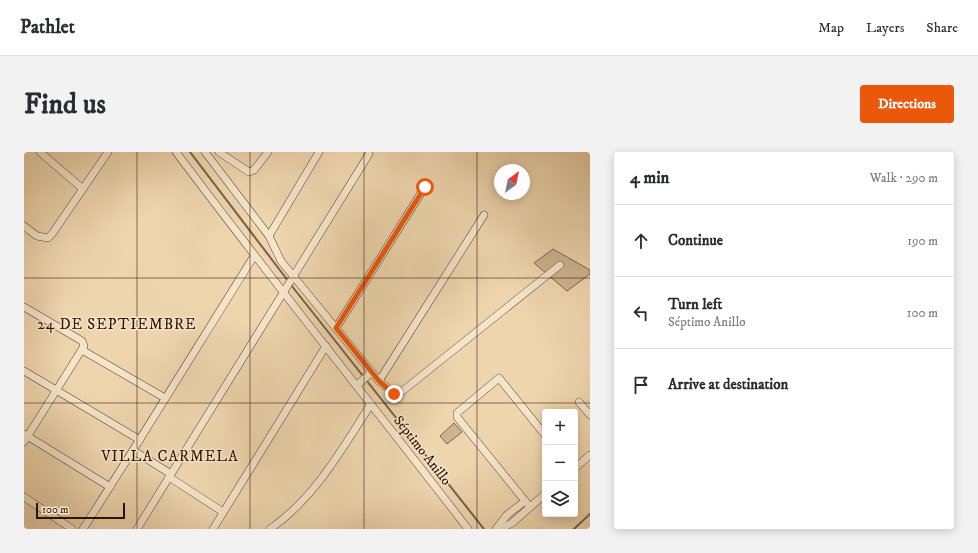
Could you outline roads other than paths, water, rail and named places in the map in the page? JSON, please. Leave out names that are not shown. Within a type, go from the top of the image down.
[{"type":"street","points":[[40,152],[84,189]]},
{"type":"street","points":[[24,226],[37,236],[48,238],[84,189],[108,152]]},
{"type":"street","name":"Séptimo Anillo","points":[[176,152],[254,256],[326,346],[364,379],[379,381],[390,392],[400,393],[560,265]]},
{"type":"street","points":[[206,154],[216,152]]},
{"type":"street","points":[[219,152],[249,172],[254,170],[268,152]]},
{"type":"street","points":[[269,236],[319,152]]},
{"type":"street","name":"Séptimo Anillo","points":[[206,154],[269,236],[290,281],[336,328],[364,379],[371,404],[468,529]]},
{"type":"street","points":[[137,529],[282,292],[369,154]]},
{"type":"street","points":[[336,328],[425,187]]},
{"type":"street","points":[[379,381],[484,216]]},
{"type":"street","points":[[83,529],[134,451],[165,398],[254,256]]},
{"type":"street","points":[[24,307],[82,341],[82,350],[25,438],[110,487]]},
{"type":"street","points":[[213,529],[326,346]]},
{"type":"street","points":[[82,350],[165,398]]},
{"type":"street","points":[[24,371],[140,440]]},
{"type":"street","points":[[530,508],[457,417],[457,413],[499,378],[542,431]]},
{"type":"street","points":[[579,402],[590,415]]},
{"type":"street","points":[[270,529],[299,506],[333,462],[371,404]]},
{"type":"street","points":[[134,451],[223,512]]},
{"type":"street","points":[[578,465],[590,455]]},
{"type":"street","points":[[24,497],[72,529]]},
{"type":"street","points":[[500,529],[512,523],[542,497]]},
{"type":"street","points":[[496,529],[507,515],[525,501]]},
{"type":"waterway","points":[[190,152],[295,290],[484,529]]},
{"type":"waterway","points":[[574,529],[590,514]]},
{"type":"district","name":"24 DE SEPTIEMBRE","points":[[117,324]]},
{"type":"district","name":"VILLA CARMELA","points":[[170,456]]}]
